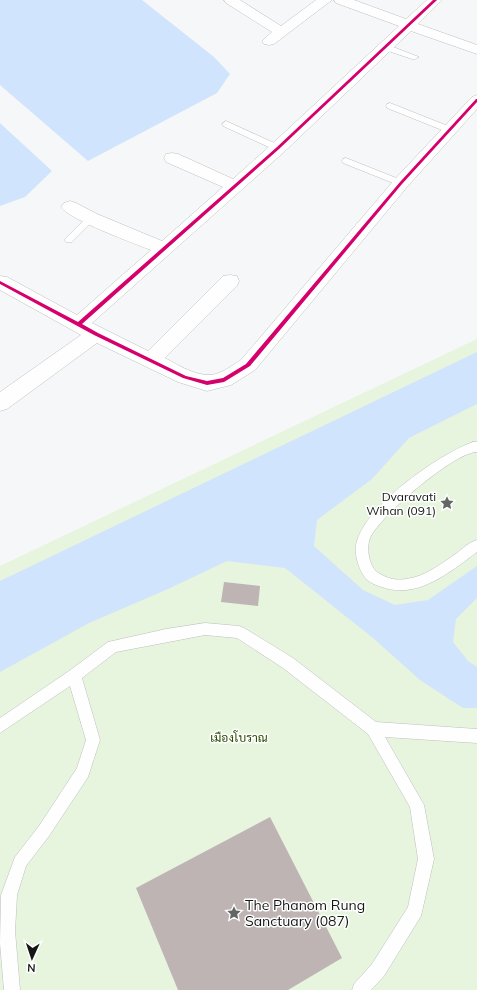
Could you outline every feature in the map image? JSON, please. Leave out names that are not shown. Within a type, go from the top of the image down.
[{"type":"street","points":[[231,0],[281,32]]},
{"type":"street","points":[[342,0],[408,26],[477,50]]},
{"type":"street","points":[[78,324],[278,148],[435,0]]},
{"type":"street","points":[[269,41],[319,1]]},
{"type":"street","points":[[0,282],[96,334],[185,377],[207,383],[224,380],[236,374],[248,365],[401,183],[477,100]]},
{"type":"street","points":[[172,158],[234,186]]},
{"type":"street","points":[[70,207],[91,218],[164,249]]},
{"type":"street","points":[[151,360],[230,281]]},
{"type":"street","points":[[0,403],[96,334]]},
{"type":"lane","points":[[385,47],[414,57]]},
{"type":"lane","points":[[390,106],[450,130]]},
{"type":"lane","points":[[226,124],[278,148]]},
{"type":"lane","points":[[346,161],[401,183]]},
{"type":"lane","points":[[69,240],[91,218]]},
{"type":"lane","points":[[477,447],[473,447],[451,458],[415,483],[377,518],[364,537],[362,557],[369,574],[386,584],[411,585],[436,574],[477,544]]},
{"type":"lane","points":[[0,726],[74,676],[113,646],[205,629],[239,632],[288,663],[373,729],[417,805],[426,860],[415,910],[378,970],[360,990]]},
{"type":"lane","points":[[12,990],[7,931],[9,895],[20,862],[83,772],[93,740],[74,676]]},
{"type":"lane","points":[[373,729],[477,736]]},
{"type":"green space","name":"เมืองโบราณ","points":[[477,339],[477,990],[0,990],[0,566]]},
{"type":"water","points":[[0,0],[142,0],[214,57],[230,74],[217,93],[88,161],[0,85]]},
{"type":"water","points":[[0,123],[52,171],[25,197],[0,206]]},
{"type":"water","points":[[477,352],[477,404],[409,438],[372,479],[317,520],[314,546],[363,590],[395,605],[428,600],[477,566],[477,598],[456,619],[453,642],[468,661],[477,667],[477,708],[463,708],[420,680],[373,638],[285,568],[227,561],[168,589],[89,623],[0,672],[0,581]]},
{"type":"building","points":[[224,582],[260,586],[258,606],[221,602]]},
{"type":"building","points":[[270,817],[342,958],[288,990],[178,990],[136,888]]},
{"type":"cycle path","points":[[79,324],[278,148],[435,0]]},
{"type":"cycle path","points":[[0,282],[96,334],[185,377],[207,383],[224,380],[248,365],[401,183],[477,100]]},
{"type":"place","name":"Dvaravati Wihan (091)","points":[[447,503]]},
{"type":"place","name":"The Phanom Rung Sanctuary (087)","points":[[234,913]]}]
